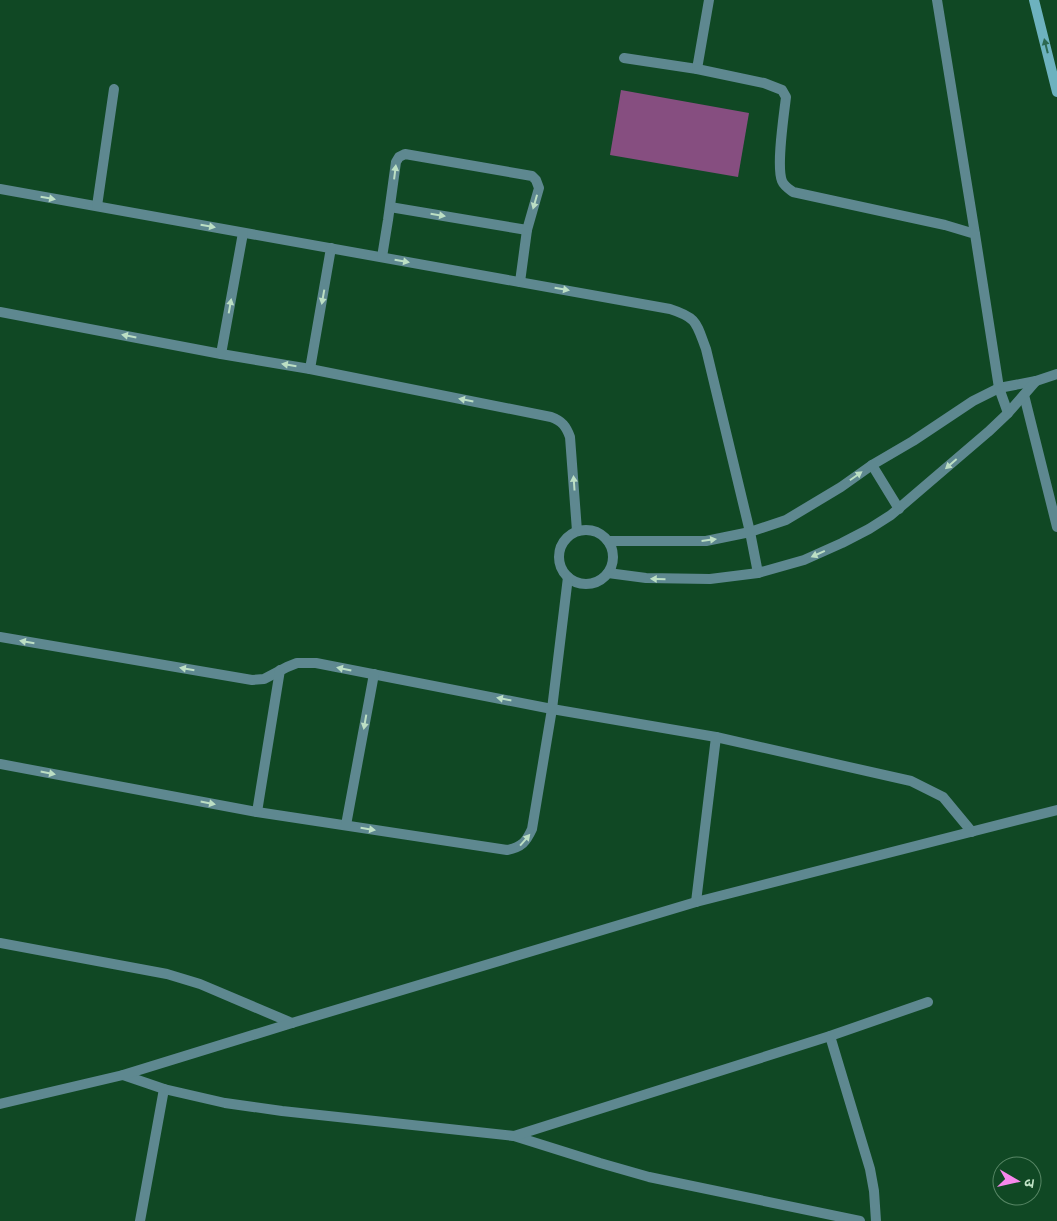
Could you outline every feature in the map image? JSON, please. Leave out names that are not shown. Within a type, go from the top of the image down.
[{"type":"street","points":[[697,69],[709,0]]},
{"type":"street","points":[[937,0],[998,388],[1008,413]]},
{"type":"street","points":[[1034,0],[1057,92]]},
{"type":"street","points":[[624,58],[697,69],[764,83],[782,90],[786,97],[779,166],[782,181],[793,192],[945,225],[975,234]]},
{"type":"street","points":[[97,206],[114,89]]},
{"type":"street","points":[[382,257],[396,162],[399,157],[405,154],[532,176],[539,188],[527,230],[520,282]]},
{"type":"street","points":[[0,189],[670,309],[689,316],[695,322],[706,348],[758,573]]},
{"type":"street","points":[[390,208],[527,230]]},
{"type":"street","points":[[221,354],[243,233]]},
{"type":"street","points":[[310,369],[331,248]]},
{"type":"street","points":[[0,312],[310,369],[551,417],[566,426],[570,437],[578,531]]},
{"type":"street","points":[[608,541],[706,541],[750,532],[786,520],[998,388],[1036,381],[1057,374]]},
{"type":"street","points":[[608,573],[646,578],[710,579],[758,573],[804,560],[842,544],[869,529],[898,509],[988,432],[1008,413],[1036,381]]},
{"type":"street","points":[[1024,395],[1057,527]]},
{"type":"street","points":[[872,465],[898,509]]},
{"type":"street","points":[[589,530],[600,533],[608,541],[613,552],[613,562],[608,573],[600,580],[589,584],[577,583],[568,577],[562,568],[559,557],[562,546],[568,537],[578,531],[589,530]]},
{"type":"street","points":[[0,764],[257,812],[507,850],[517,848],[527,840],[532,829],[552,709],[568,577]]},
{"type":"street","points":[[0,637],[252,680],[264,679],[298,663],[316,663],[552,709],[716,737],[911,781],[943,797],[972,832]]},
{"type":"street","points":[[257,812],[280,670]]},
{"type":"street","points":[[346,825],[374,674]]},
{"type":"street","points":[[696,902],[716,737]]},
{"type":"street","points":[[0,1104],[123,1075],[696,902],[1057,810]]},
{"type":"street","points":[[0,943],[167,974],[200,984],[292,1023]]},
{"type":"street","points":[[514,1136],[830,1036],[928,1002]]},
{"type":"street","points":[[830,1036],[870,1168],[876,1221]]},
{"type":"street","points":[[123,1075],[164,1089],[225,1103],[273,1110],[514,1136],[649,1177],[860,1221]]},
{"type":"street","points":[[140,1221],[164,1089]]},
{"type":"shaded area","points":[[621,90],[749,113],[738,177],[610,155]]}]
